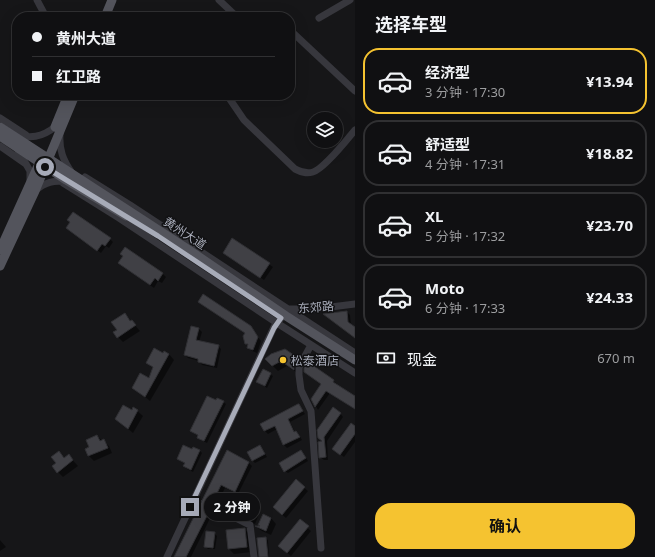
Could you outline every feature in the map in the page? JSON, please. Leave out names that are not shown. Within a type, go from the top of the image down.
[{"type":"main road","points":[[101,12],[106,0]]},
{"type":"main road","points":[[107,12],[112,0]]},
{"type":"main road","points":[[0,266],[58,127],[66,100]]},
{"type":"main road","points":[[58,127],[72,100]]},
{"type":"main road","name":"黄州大道","points":[[0,127],[44,161],[175,248],[279,321],[355,366]]},
{"type":"main road","name":"黄州大道","points":[[0,136],[16,147],[44,161]]},
{"type":"main road","name":"黄州大道","points":[[73,180],[186,248],[355,360]]},
{"type":"main road","points":[[0,250],[32,189]]},
{"type":"street","points":[[37,0],[43,12]]},
{"type":"street","points":[[219,0],[232,12]]},
{"type":"street","points":[[319,18],[350,0]]},
{"type":"street","points":[[295,35],[355,90]]},
{"type":"street","points":[[230,100],[244,120],[295,169],[306,173],[315,172],[331,157],[355,130]]},
{"type":"street","points":[[0,118],[28,137]]},
{"type":"street","points":[[11,134],[28,137],[41,136],[58,127],[61,152],[73,180],[46,183],[32,189],[31,174],[28,166],[16,147]]},
{"type":"street","points":[[0,146],[28,166]]},
{"type":"street","points":[[68,166],[355,353]]},
{"type":"street","points":[[60,181],[279,321],[311,345],[355,373]]},
{"type":"street","name":"东郊路","points":[[276,309],[315,309],[355,304]]},
{"type":"street","points":[[167,557],[279,321]]},
{"type":"street","points":[[311,345],[300,367],[299,375],[302,390],[311,411],[321,548]]},
{"type":"street","points":[[232,516],[250,525],[254,557]]},
{"type":"path","points":[[194,498],[232,516]]},
{"type":"building","points":[[73,212],[111,238],[105,246],[102,244],[97,251],[66,228],[70,222],[67,220]]},
{"type":"building","points":[[232,238],[270,263],[260,278],[223,253]]},
{"type":"building","points":[[125,247],[163,273],[158,281],[155,278],[150,285],[118,263],[123,256],[120,254]]},
{"type":"building","points":[[203,294],[251,326],[258,337],[253,350],[247,348],[248,344],[245,344],[243,336],[245,333],[198,302]]},
{"type":"building","points":[[347,311],[348,322],[355,327],[355,338],[323,314]]},
{"type":"building","points":[[125,313],[130,321],[132,320],[136,325],[117,338],[113,332],[117,330],[111,322]]},
{"type":"building","points":[[191,326],[199,328],[196,340],[219,345],[214,366],[198,362],[198,359],[184,355]]},
{"type":"building","points":[[154,348],[163,353],[164,351],[169,354],[145,397],[132,388],[140,373],[149,378],[153,367],[146,363]]},
{"type":"building","name":"松泰酒店","points":[[285,349],[298,358],[294,365],[294,370],[281,361],[272,366],[265,359],[271,354]]},
{"type":"building","points":[[308,362],[334,380],[333,382],[355,396],[355,409],[326,391],[315,407],[311,399],[321,384],[304,372],[304,368]]},
{"type":"building","points":[[263,369],[271,373],[265,386],[256,382]]},
{"type":"building","points":[[207,396],[216,400],[217,398],[224,401],[204,441],[197,438],[198,435],[190,431]]},
{"type":"building","points":[[298,404],[303,411],[288,419],[294,432],[296,431],[300,437],[283,445],[275,426],[264,431],[260,424]]},
{"type":"building","points":[[123,405],[132,410],[133,407],[138,410],[128,429],[115,419]]},
{"type":"building","points":[[333,407],[341,413],[324,437],[326,457],[319,458],[318,442],[322,441],[318,438],[317,430]]},
{"type":"building","points":[[351,423],[355,426],[355,434],[340,455],[332,449]]},
{"type":"building","points":[[97,435],[100,441],[104,439],[108,448],[88,456],[85,449],[89,447],[86,440]]},
{"type":"building","points":[[183,445],[192,449],[193,447],[200,450],[191,470],[183,466],[185,463],[177,459]]},
{"type":"building","points":[[260,445],[265,454],[252,461],[247,452]]},
{"type":"building","points":[[227,450],[249,462],[235,492],[221,485],[186,557],[174,557]]},
{"type":"building","points":[[301,450],[306,458],[284,472],[279,463]]},
{"type":"building","points":[[59,451],[64,458],[69,454],[73,460],[57,473],[52,466],[56,463],[51,457]]},
{"type":"building","points":[[296,479],[305,487],[282,515],[273,507]]},
{"type":"building","points":[[246,504],[254,508],[249,519],[241,515]]},
{"type":"building","points":[[263,514],[271,518],[266,531],[255,526],[260,526],[258,525]]},
{"type":"building","points":[[300,519],[309,526],[287,553],[278,546]]},
{"type":"building","points":[[245,528],[247,547],[228,549],[226,530]]},
{"type":"building","points":[[206,531],[215,532],[213,548],[204,547]]},
{"type":"building","points":[[266,537],[268,557],[259,557],[257,538]]},
{"type":"place","name":"松泰酒店","points":[[283,360]]},
{"type":"route","points":[[45,167],[158,236],[281,318],[274,328],[190,507]]}]
